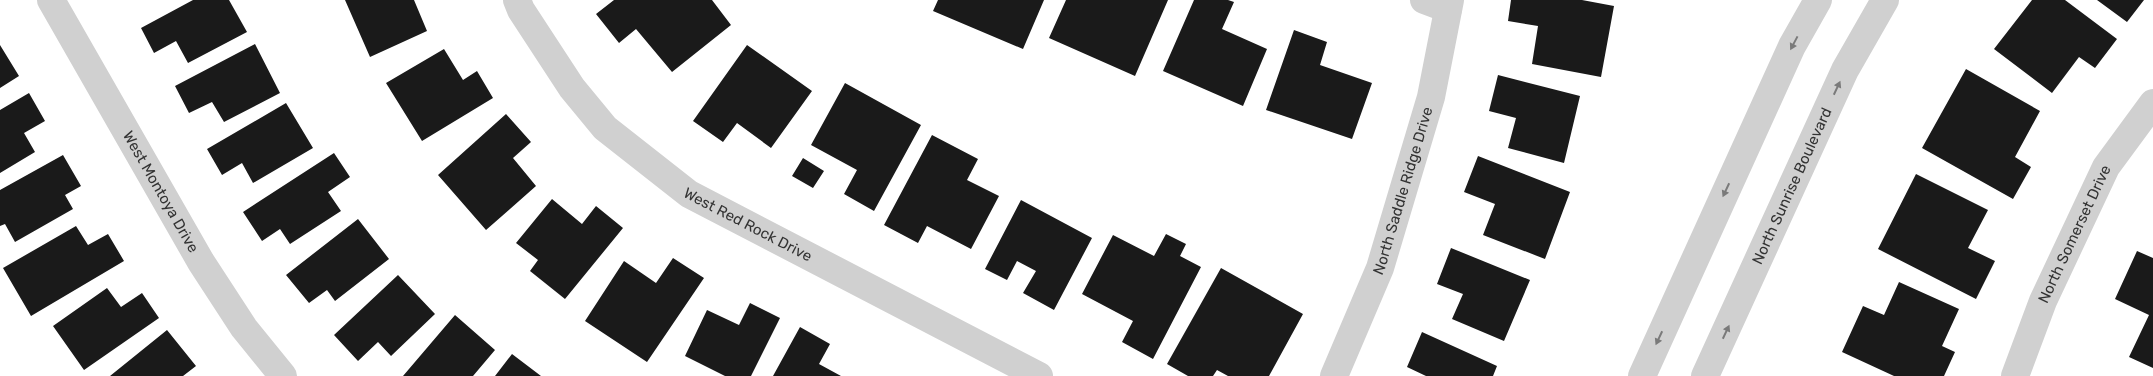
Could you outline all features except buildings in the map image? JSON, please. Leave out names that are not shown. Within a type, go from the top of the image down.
[{"type":"street","name":"West Montoya Drive","points":[[51,0],[201,262],[244,328],[283,376]]},
{"type":"street","name":"West Red Rock Drive","points":[[517,0],[572,88],[605,128],[689,194],[1039,376]]},
{"type":"street","points":[[1642,376],[1792,46],[1818,0]]},
{"type":"street","name":"North Sunrise Boulevard","points":[[1705,376],[1845,70],[1885,0]]},
{"type":"street","name":"North Saddle Ridge Drive","points":[[1334,376],[1380,268],[1431,98],[1441,3]]},
{"type":"street","name":"North Somerset Drive","points":[[2015,376],[2043,301],[2106,167],[2153,103]]}]
